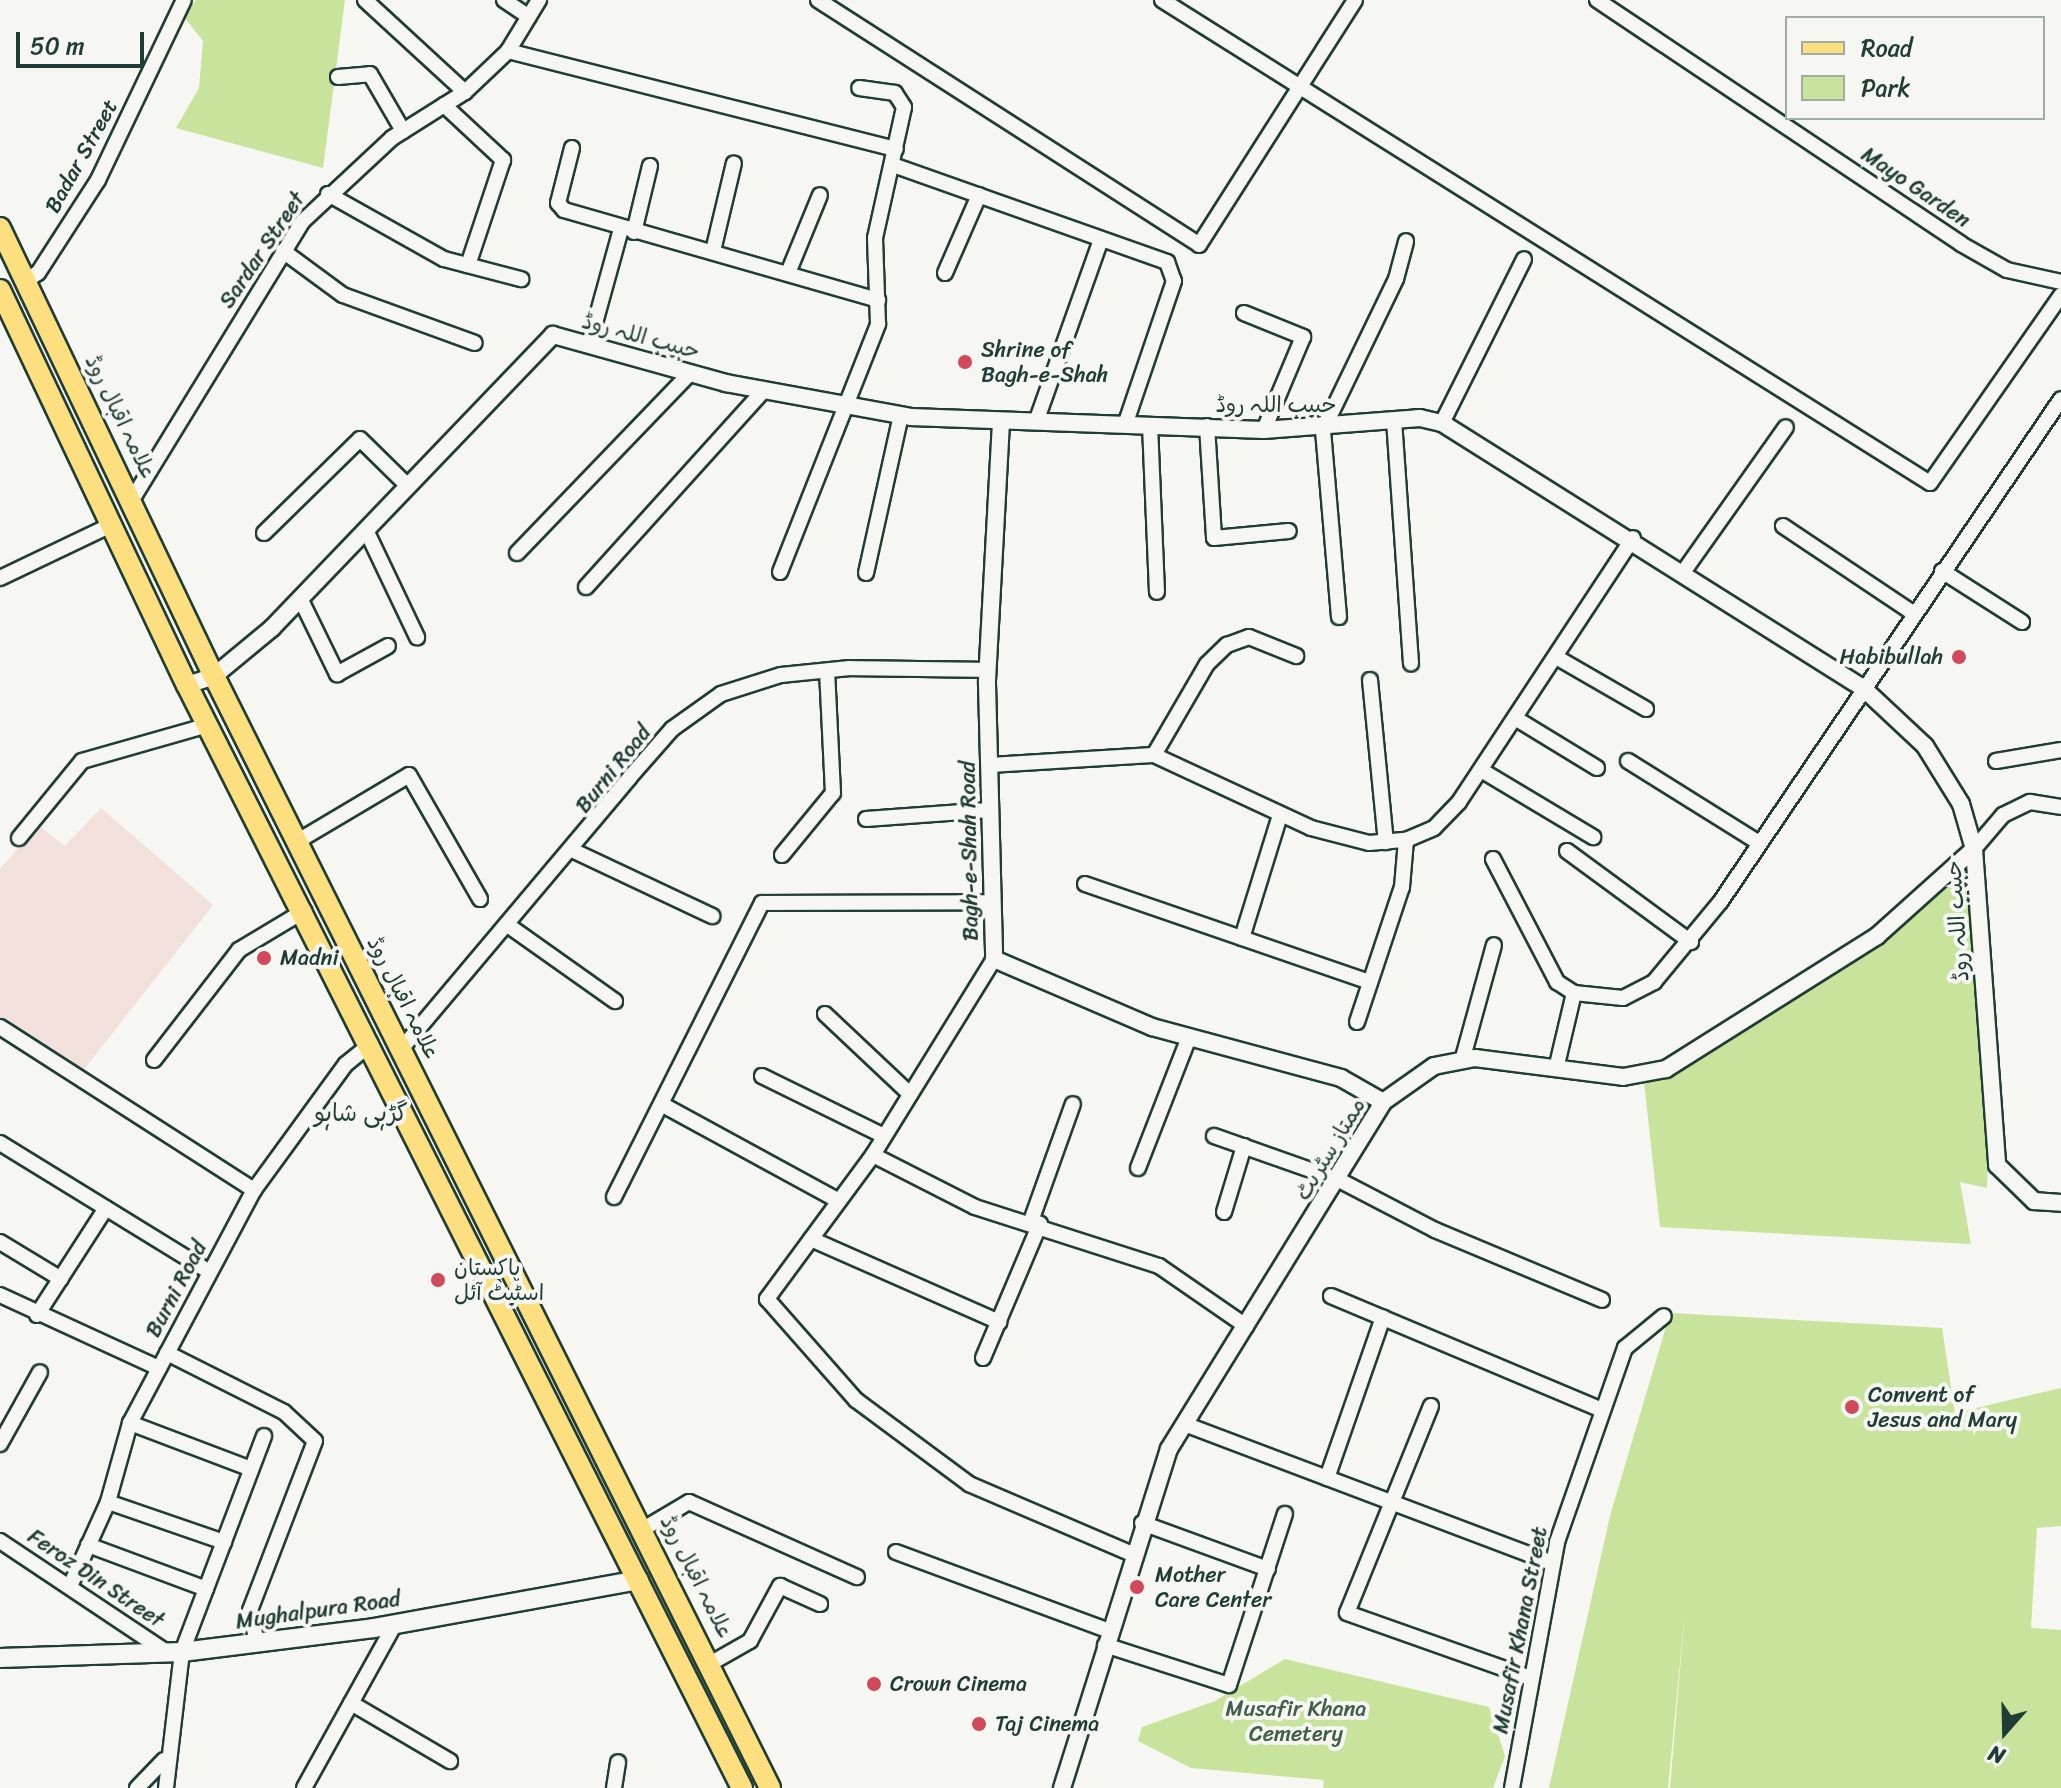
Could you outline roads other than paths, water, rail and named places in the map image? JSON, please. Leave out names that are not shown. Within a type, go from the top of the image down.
[{"type":"main road","name":"علامہ اقبال روڈ","points":[[0,228],[133,498],[214,676],[713,1662],[770,1788]]},
{"type":"main road","points":[[0,290],[6,319],[113,524],[187,685],[371,1044],[742,1788]]},
{"type":"main road","points":[[475,1257],[503,1243]]},
{"type":"main road","name":"Mughalpura Road","points":[[0,1658],[175,1653],[257,1643],[395,1624],[639,1580]]},
{"type":"street","name":"Badar Street","points":[[25,281],[38,273],[98,180],[184,0]]},
{"type":"street","points":[[365,0],[465,92]]},
{"type":"street","points":[[504,0],[529,17]]},
{"type":"street","name":"Sardar Street","points":[[133,498],[283,251],[328,194],[403,131],[465,92],[508,51],[539,0]]},
{"type":"street","points":[[818,0],[1199,245],[1355,0]]},
{"type":"street","points":[[1162,0],[1930,483],[2061,295]]},
{"type":"street","name":"Mayo Garden","points":[[1597,0],[1961,244],[2007,270],[2061,282]]},
{"type":"street","points":[[508,51],[896,149]]},
{"type":"street","points":[[338,77],[370,74],[403,131]]},
{"type":"street","points":[[780,572],[842,404],[875,335],[878,300],[875,238],[904,107],[895,93],[859,88]]},
{"type":"street","points":[[444,105],[503,160],[468,265]]},
{"type":"street","points":[[572,148],[560,207],[628,230],[713,251],[878,300]]},
{"type":"street","points":[[713,251],[734,163]]},
{"type":"street","points":[[893,165],[1167,262],[1174,281],[1125,425]]},
{"type":"street","points":[[589,345],[650,166]]},
{"type":"street","points":[[328,194],[468,265],[521,279]]},
{"type":"street","points":[[788,273],[820,195]]},
{"type":"street","points":[[945,273],[979,195]]},
{"type":"street","points":[[1036,422],[1101,239]]},
{"type":"street","points":[[1339,617],[1323,430],[1396,279],[1406,241]]},
{"type":"street","points":[[283,251],[343,295],[475,343]]},
{"type":"street","points":[[1442,423],[1524,259]]},
{"type":"street","points":[[1244,313],[1303,337],[1264,430]]},
{"type":"street","name":"حبیب اللہ روڈ","points":[[214,676],[300,598],[553,335],[690,373],[901,415],[1001,422],[1264,430],[1323,430],[1394,420],[1442,423],[1633,538],[1862,687],[1925,746],[1961,804],[1974,849],[1997,1165],[2034,1201],[2061,1203]]},
{"type":"street","points":[[517,553],[690,373]]},
{"type":"street","points":[[586,587],[764,390]]},
{"type":"street","points":[[1493,859],[1557,982],[1574,993],[1623,998],[1654,982],[1691,942],[2061,399]]},
{"type":"street","points":[[866,573],[901,415]]},
{"type":"street","points":[[1394,420],[1411,663]]},
{"type":"street","name":"Bagh-e-Shah Road","points":[[1001,422],[988,670],[994,959],[1189,1037],[1341,1078],[1383,1102]]},
{"type":"street","points":[[1150,425],[1157,592]]},
{"type":"street","points":[[1207,426],[1214,538],[1289,531]]},
{"type":"street","points":[[1684,571],[1786,427]]},
{"type":"street","points":[[264,533],[360,439],[408,486]]},
{"type":"street","points":[[0,578],[113,524]]},
{"type":"street","points":[[1783,526],[1913,613]]},
{"type":"street","points":[[366,530],[417,637]]},
{"type":"street","points":[[989,765],[1154,755],[1280,815],[1386,842],[1406,840],[1434,828],[1481,770],[1633,538]]},
{"type":"street","points":[[1942,571],[2022,622]]},
{"type":"street","points":[[300,598],[337,674],[388,646]]},
{"type":"street","points":[[1154,755],[1207,664],[1227,645],[1249,637],[1296,656]]},
{"type":"street","points":[[1556,657],[1646,709]]},
{"type":"street","name":"Burni Road","points":[[402,1048],[574,851],[672,729],[721,694],[781,675],[827,671],[988,670]]},
{"type":"street","points":[[782,855],[833,793],[827,671]]},
{"type":"street","points":[[187,685],[214,676]]},
{"type":"street","points":[[1370,680],[1386,842]]},
{"type":"street","points":[[1515,718],[1597,768]]},
{"type":"street","points":[[19,838],[82,761],[208,725]]},
{"type":"street","points":[[1996,761],[2061,750]]},
{"type":"street","points":[[1628,761],[1759,843]]},
{"type":"street","points":[[1481,770],[1593,837]]},
{"type":"street","points":[[298,841],[409,775],[480,899]]},
{"type":"street","points":[[1974,849],[1991,824],[2030,802],[2061,807]]},
{"type":"street","points":[[866,819],[990,810]]},
{"type":"street","points":[[1242,938],[1280,815]]},
{"type":"street","points":[[1357,1022],[1402,887],[1406,840]]},
{"type":"street","name":"ممتاز سٹریٹ","points":[[1062,1788],[1162,1463],[1339,1180],[1383,1102],[1434,1066],[1462,1061],[1623,1077],[1666,1069],[1877,936],[1974,849]]},
{"type":"street","points":[[574,851],[712,916]]},
{"type":"street","points":[[1567,851],[1691,942]]},
{"type":"street","points":[[1085,884],[1370,982]]},
{"type":"street","points":[[614,1197],[663,1105],[762,903],[993,902]]},
{"type":"street","points":[[154,1060],[239,950],[304,911]]},
{"type":"street","points":[[509,926],[615,1001]]},
{"type":"street","points":[[1462,1061],[1494,945]]},
{"type":"street","points":[[994,959],[873,1155],[767,1299],[856,1400],[969,1484],[1132,1554]]},
{"type":"street","points":[[1556,1069],[1574,993]]},
{"type":"street","points":[[825,1014],[910,1094]]},
{"type":"street","points":[[0,1027],[254,1190]]},
{"type":"street","points":[[1138,1168],[1189,1037]]},
{"type":"street","name":"Burni Road","points":[[71,1584],[108,1502],[130,1423],[254,1190],[346,1064],[371,1044]]},
{"type":"street","points":[[762,1076],[884,1136]]},
{"type":"street","points":[[983,1358],[1036,1223],[1073,1104]]},
{"type":"street","points":[[663,1105],[839,1201]]},
{"type":"street","points":[[1214,1136],[1339,1180],[1435,1230],[1602,1300]]},
{"type":"street","points":[[0,1143],[210,1272]]},
{"type":"street","points":[[1224,1212],[1244,1146]]},
{"type":"street","points":[[873,1155],[975,1207],[1036,1223],[1159,1266],[1246,1326]]},
{"type":"street","points":[[37,1315],[106,1208]]},
{"type":"street","points":[[811,1239],[999,1322]]},
{"type":"street","points":[[0,1242],[61,1279]]},
{"type":"street","points":[[0,1295],[37,1315],[159,1368]]},
{"type":"street","points":[[1331,1296],[1602,1410]]},
{"type":"street","name":"Musafir Khana Street","points":[[1512,1788],[1552,1563],[1625,1348],[1664,1316]]},
{"type":"street","points":[[1327,1478],[1383,1317]]},
{"type":"street","points":[[167,1353],[284,1412],[315,1441],[250,1610],[257,1643]]},
{"type":"street","points":[[0,1444],[40,1372]]},
{"type":"street","points":[[1431,1406],[1347,1613],[1531,1678]]},
{"type":"street","points":[[130,1423],[251,1469]]},
{"type":"street","points":[[1187,1425],[1552,1563]]},
{"type":"street","points":[[166,1788],[164,1760],[175,1653],[206,1589],[264,1436]]},
{"type":"street","points":[[108,1502],[224,1542]]},
{"type":"street","points":[[645,1528],[689,1502],[857,1577]]},
{"type":"street","points":[[896,1552],[1225,1687],[1285,1514]]},
{"type":"street","points":[[1142,1523],[1268,1569]]},
{"type":"street","name":"Feroz Din Street","points":[[0,1541],[175,1653]]},
{"type":"street","points":[[88,1545],[206,1589]]},
{"type":"street","points":[[713,1662],[750,1641],[780,1586],[820,1604]]},
{"type":"street","points":[[304,1788],[395,1624]]},
{"type":"street","points":[[351,1703],[450,1761]]},
{"type":"street","points":[[137,1788],[164,1760]]},
{"type":"street","points":[[614,1788],[618,1762]]},
{"type":"place","name":"Shrine of Bagh-e-Shah","points":[[965,362]]},
{"type":"place","name":"Habibullah","points":[[1959,657]]},
{"type":"place","name":"Madni","points":[[264,958]]},
{"type":"place","name":"پاکستان اسٹیٹ آئل","points":[[438,1280]]},
{"type":"place","name":"Convent of Jesus and Mary","points":[[1852,1407]]},
{"type":"place","name":"Mother Care Center","points":[[1137,1587]]},
{"type":"place","name":"Crown Cinema","points":[[874,1684]]},
{"type":"place","name":"Taj Cinema","points":[[979,1724]]},
{"type":"district","name":"گڑہی شاہو","points":[[361,1114]]},
{"type":"park label","name":"Musafir Khana Cemetery","points":[[1296,1720]]}]
